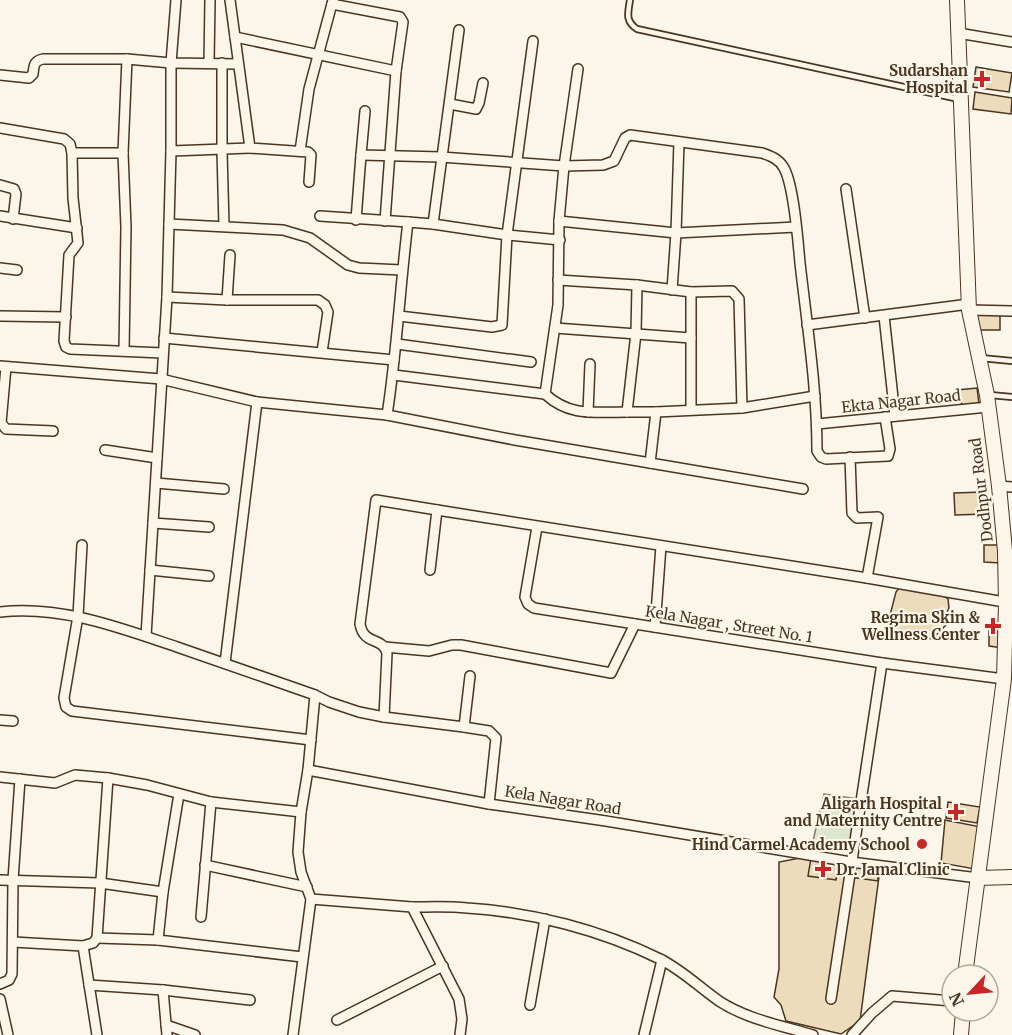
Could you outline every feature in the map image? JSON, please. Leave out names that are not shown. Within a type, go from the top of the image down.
[{"type":"street","points":[[146,636],[167,297],[171,63],[176,0]]},
{"type":"street","points":[[209,63],[210,0]]},
{"type":"street","points":[[230,0],[250,148]]},
{"type":"street","name":"Dodhpur Road","points":[[957,0],[969,307],[1006,486],[1009,552],[1009,603],[1004,679],[967,963]]},
{"type":"street","points":[[300,151],[309,89],[333,2],[400,17],[404,27],[396,71],[385,221]]},
{"type":"street","points":[[433,224],[459,30]]},
{"type":"street","points":[[957,33],[1012,42]]},
{"type":"street","points":[[235,37],[396,71]]},
{"type":"street","points":[[399,316],[492,327],[502,325],[507,235],[533,41]]},
{"type":"street","points":[[0,75],[29,78],[33,74],[34,65],[38,60],[44,59],[127,59],[171,63],[237,64]]},
{"type":"street","points":[[124,350],[126,227],[123,153],[127,59]]},
{"type":"street","points":[[222,63],[224,226]]},
{"type":"street","points":[[545,394],[558,305],[564,166],[578,69]]},
{"type":"street","points":[[450,105],[476,109],[483,83]]},
{"type":"street","points":[[356,220],[365,111]]},
{"type":"street","points":[[0,128],[64,139],[70,144],[78,243],[69,255],[64,341],[66,347],[70,350],[163,353]]},
{"type":"street","points":[[361,155],[391,154],[515,164],[603,165],[614,161],[625,138],[630,135],[762,153],[774,157],[783,167],[787,177],[796,227],[815,396],[817,451],[820,457],[826,459],[888,456],[890,417],[884,316]]},
{"type":"street","points":[[672,290],[679,142]]},
{"type":"street","points":[[171,151],[222,151],[250,148],[308,152],[311,155],[309,182]]},
{"type":"street","points":[[72,153],[123,153]]},
{"type":"street","points":[[0,185],[14,189],[16,194],[14,219]]},
{"type":"street","points":[[846,189],[865,318]]},
{"type":"street","points":[[0,216],[77,228]]},
{"type":"street","points":[[320,216],[433,224],[560,240]]},
{"type":"street","points":[[560,221],[676,233],[796,227]]},
{"type":"street","points":[[387,415],[394,375],[408,222]]},
{"type":"street","points":[[170,224],[283,230],[300,234],[324,246],[348,265],[359,268],[402,270]]},
{"type":"street","points":[[226,300],[230,255]]},
{"type":"street","points":[[0,268],[17,270]]},
{"type":"street","points":[[558,280],[638,285],[691,292],[732,291],[739,299],[742,408]]},
{"type":"street","points":[[627,412],[636,333],[638,285]]},
{"type":"street","points":[[691,292],[691,410]]},
{"type":"street","points":[[167,297],[226,300],[318,300],[325,305],[328,312],[322,352]]},
{"type":"street","points":[[807,325],[969,307],[1012,311]]},
{"type":"street","points":[[0,316],[66,317]]},
{"type":"street","points":[[555,328],[691,338]]},
{"type":"street","points":[[164,338],[394,360]]},
{"type":"street","points":[[397,344],[531,362]]},
{"type":"street","points":[[588,412],[590,364]]},
{"type":"street","points":[[53,431],[3,427],[1,423],[3,367],[161,379],[257,402],[387,415],[515,440],[803,489]]},
{"type":"street","points":[[394,375],[545,394],[558,405],[588,412],[742,408],[815,396]]},
{"type":"street","name":"Ekta Nagar Road","points":[[817,424],[890,417],[988,401]]},
{"type":"street","points":[[225,663],[257,402]]},
{"type":"street","points":[[650,463],[656,412]]},
{"type":"street","points":[[105,450],[157,458]]},
{"type":"street","points":[[849,458],[852,513],[857,518],[878,517],[867,578]]},
{"type":"street","points":[[156,483],[224,489]]},
{"type":"street","points":[[635,624],[611,673],[461,645],[429,651],[385,647],[365,638],[360,624],[376,500],[497,519],[537,528],[867,578],[1009,603]]},
{"type":"street","points":[[430,570],[437,510]]},
{"type":"street","points":[[153,523],[209,526]]},
{"type":"street","name":"Kela Nagar , Street No. 1","points":[[537,528],[525,597],[528,604],[534,608],[882,663],[1004,679]]},
{"type":"street","points":[[82,545],[78,616],[64,698],[66,707],[72,711],[311,740]]},
{"type":"street","points":[[655,627],[661,546]]},
{"type":"street","points":[[150,570],[209,576]]},
{"type":"street","points":[[0,612],[78,616],[225,663],[329,702],[384,717],[489,731],[494,733],[496,738],[489,804]]},
{"type":"street","points":[[384,717],[387,653],[385,647]]},
{"type":"street","points":[[831,999],[882,663]]},
{"type":"street","points":[[464,727],[471,676]]},
{"type":"street","points":[[293,1035],[311,899],[301,872],[298,852],[315,695]]},
{"type":"street","points":[[0,720],[13,722]]},
{"type":"street","name":"Kela Nagar Road","points":[[308,770],[489,804],[851,862],[978,879]]},
{"type":"street","points":[[0,777],[55,783],[75,776],[108,778],[147,785],[211,802],[301,812]]},
{"type":"street","points":[[13,942],[83,946],[93,943],[97,938],[108,778]]},
{"type":"street","points":[[0,984],[9,980],[12,974],[13,880],[20,779]]},
{"type":"street","points":[[158,940],[163,892],[179,794]]},
{"type":"street","points":[[201,916],[211,802]]},
{"type":"street","points":[[206,865],[307,887]]},
{"type":"street","points":[[978,879],[1012,877]]},
{"type":"street","points":[[0,880],[100,883],[163,892]]},
{"type":"street","points":[[311,899],[412,907],[476,908],[545,919],[636,948],[662,960],[720,1001],[746,1014],[813,1035]]},
{"type":"street","points":[[412,907],[459,999],[462,1019],[460,1035]]},
{"type":"street","points":[[530,1005],[545,919]]},
{"type":"street","points":[[97,938],[158,940],[302,957]]},
{"type":"street","points":[[83,946],[97,1035]]},
{"type":"street","points":[[644,1035],[662,960]]},
{"type":"street","points":[[337,1020],[443,966]]},
{"type":"street","points":[[89,985],[163,990],[250,1000]]},
{"type":"street","points":[[163,990],[167,1035]]},
{"type":"street","points":[[852,1035],[892,996],[940,1000]]},
{"type":"street","points":[[0,999],[8,1035]]},
{"type":"street","points":[[166,1025],[195,1035]]},
{"type":"lane","points":[[630,0],[627,16],[630,25],[637,29],[962,100]]},
{"type":"lane","points":[[978,358],[1012,361]]},
{"type":"lane","points":[[988,401],[1012,397]]},
{"type":"green space","points":[[824,794],[858,799],[850,848],[812,845]]},
{"type":"building","points":[[976,67],[1012,73],[1009,92],[973,87]]},
{"type":"building","points":[[975,92],[1012,98],[1011,114],[973,109]]},
{"type":"building","points":[[976,314],[1000,314],[1000,330],[979,330]]},
{"type":"building","points":[[977,388],[979,404],[962,405],[957,390]]},
{"type":"building","points":[[984,492],[985,514],[955,515],[954,493]]},
{"type":"building","points":[[984,545],[998,545],[1000,563],[984,562]]},
{"type":"building","points":[[900,587],[943,595],[948,599],[947,624],[932,639],[890,632],[890,615],[896,592]]},
{"type":"building","points":[[989,631],[1004,633],[1003,648],[989,646]]},
{"type":"building","points":[[948,802],[980,807],[977,823],[946,818]]},
{"type":"building","points":[[945,820],[981,827],[975,869],[941,863]]},
{"type":"building","points":[[800,858],[880,869],[860,1021],[841,1034],[786,1021],[781,1005],[774,997],[779,969],[779,862]]},
{"type":"building","name":"Dr. Jamal Clinic","points":[[811,858],[838,863],[836,880],[808,876]]},
{"type":"building","points":[[851,865],[878,869],[878,881],[850,877]]},
{"type":"place","name":"Sudarshan Hospital","points":[[982,79]]},
{"type":"place","name":"Regima Skin & Wellness Center","points":[[993,626]]},
{"type":"place","name":"Aligarh Hospital and Maternity Centre","points":[[956,812]]},
{"type":"place","name":"Hind Carmel Academy School","points":[[922,844]]},
{"type":"place","name":"Dr. Jamal Clinic","points":[[823,869]]}]
